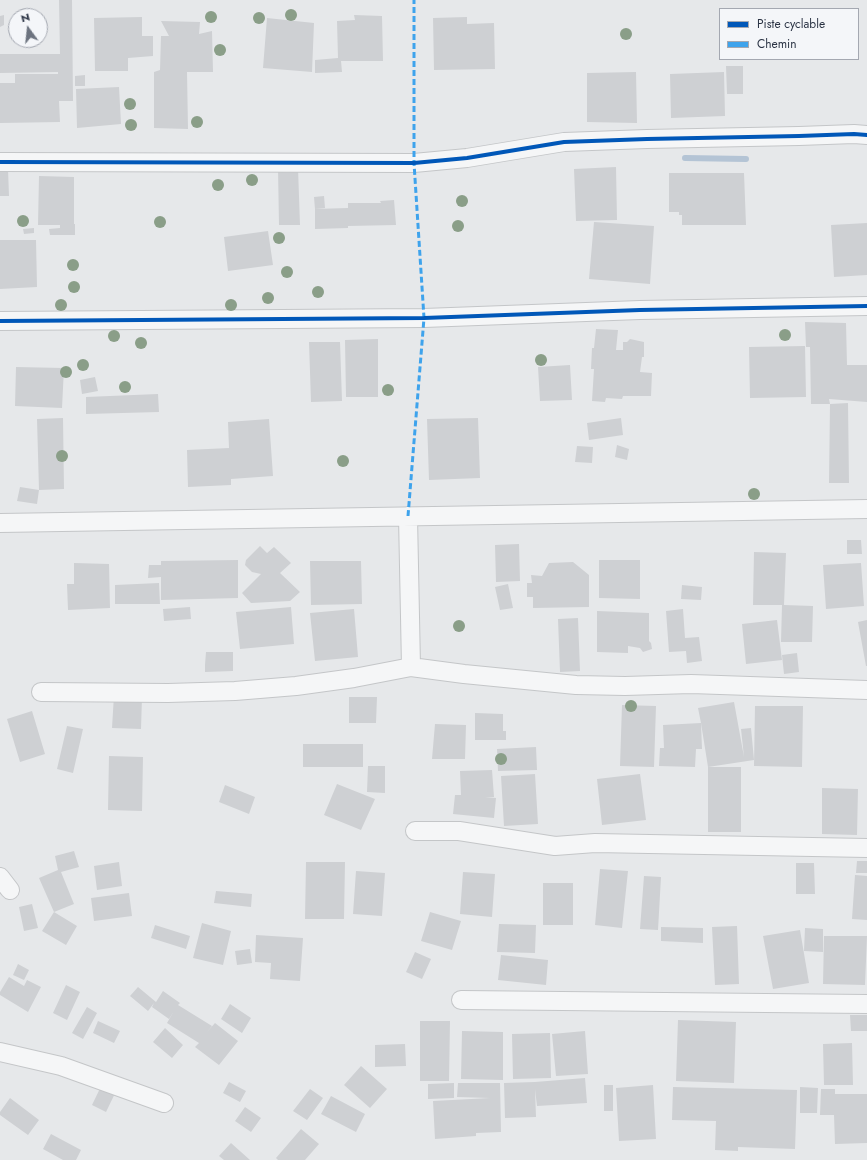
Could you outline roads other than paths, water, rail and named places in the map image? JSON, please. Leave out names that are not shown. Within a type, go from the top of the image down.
[{"type":"street","points":[[0,162],[414,163],[467,158],[564,142],[655,138],[867,135]]},
{"type":"street","points":[[0,321],[424,318],[640,310],[867,306]]},
{"type":"street","points":[[0,523],[867,509]]},
{"type":"street","points":[[408,516],[411,667]]},
{"type":"street","points":[[40,692],[168,693],[296,686],[354,678],[411,667],[576,685],[625,686],[691,684],[867,690]]},
{"type":"street","points":[[415,832],[459,831],[555,846],[595,843],[867,848]]},
{"type":"street","points":[[461,1000],[867,1004]]},
{"type":"street","points":[[0,1052],[61,1066],[164,1103]]},
{"type":"waterway","points":[[685,158],[746,159]]}]
